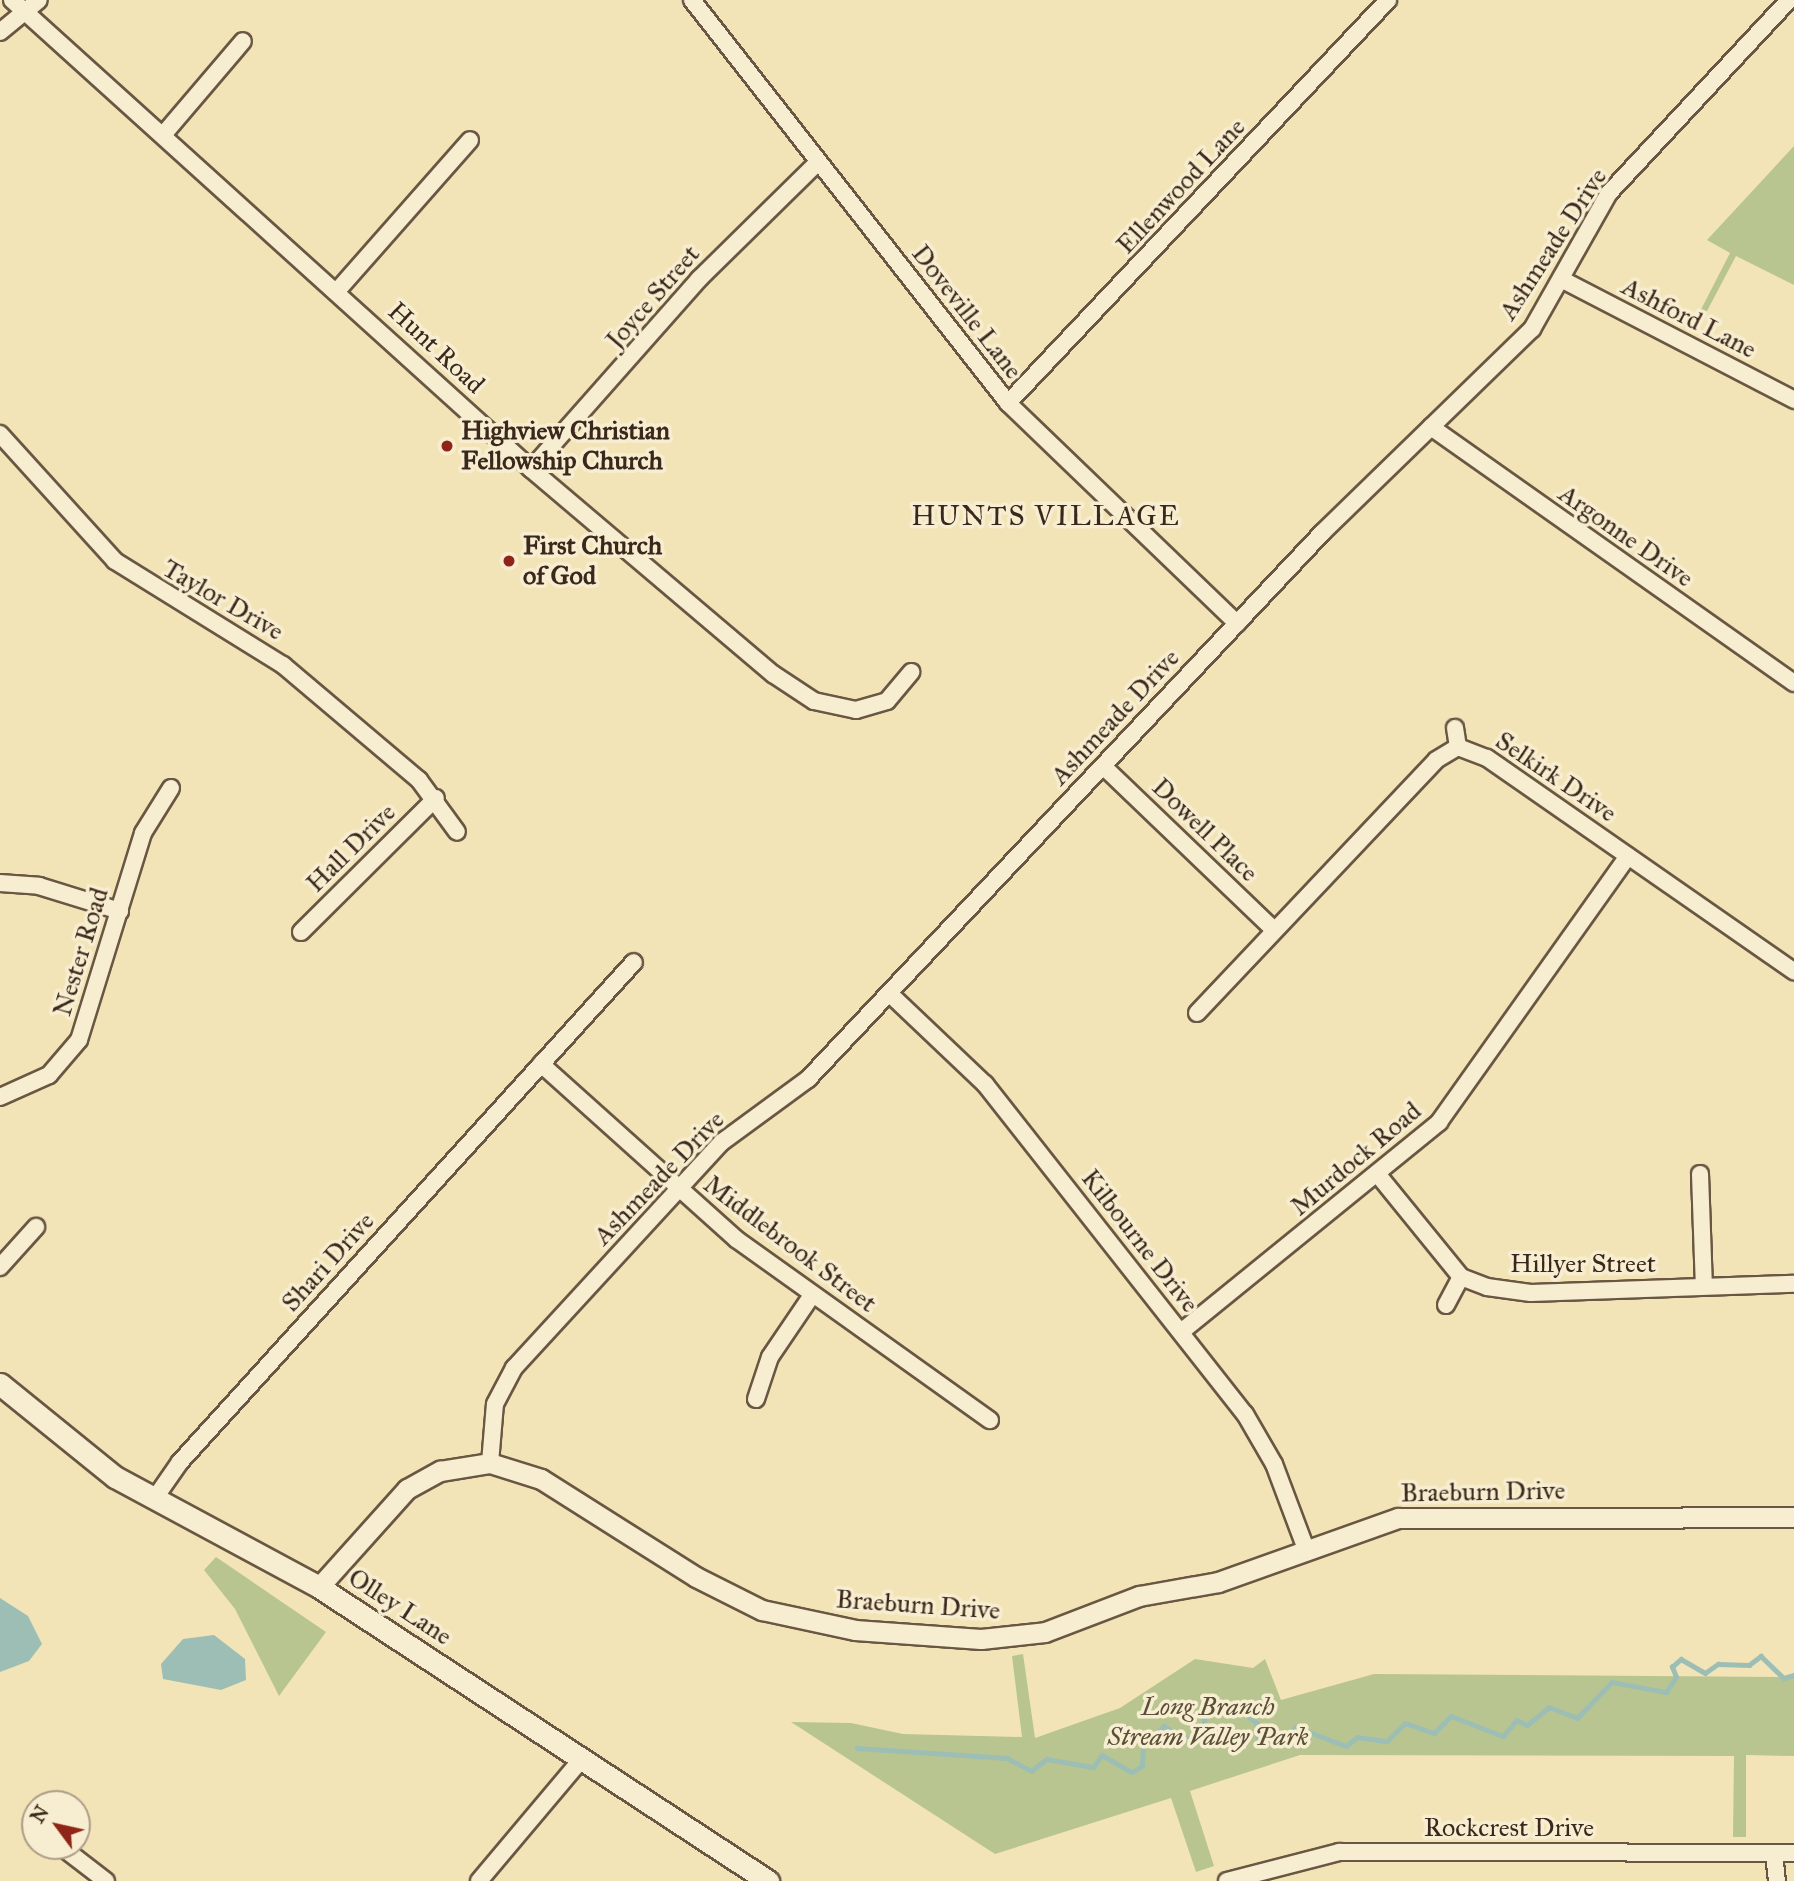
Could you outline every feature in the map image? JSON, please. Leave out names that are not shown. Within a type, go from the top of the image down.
[{"type":"main road","name":"Olley Lane","points":[[0,1384],[76,1451],[155,1498],[319,1587],[768,1881]]},
{"type":"street","name":"Hunt Road","points":[[12,0],[531,469],[773,674],[814,701],[872,707],[896,695],[911,672]]},
{"type":"street","points":[[0,32],[39,0]]},
{"type":"street","name":"Doveville Lane","points":[[692,0],[817,163],[1008,403],[1237,623]]},
{"type":"street","name":"Ellenwood Lane","points":[[1008,403],[1388,0]]},
{"type":"street","name":"Ashmeade Drive","points":[[489,1463],[495,1404],[508,1376],[722,1142],[808,1079],[1237,623],[1532,329],[1609,193],[1789,0]]},
{"type":"street","points":[[163,135],[243,41]]},
{"type":"street","points":[[337,291],[470,140]]},
{"type":"street","name":"Joyce Street","points":[[531,469],[708,270],[817,163]]},
{"type":"street","name":"Ashford Lane","points":[[1561,279],[1794,400]]},
{"type":"street","name":"Argonne Drive","points":[[1431,427],[1794,683]]},
{"type":"street","name":"Taylor Drive","points":[[0,433],[115,561],[284,665],[436,798],[457,832]]},
{"type":"street","points":[[1455,728],[1458,747]]},
{"type":"street","name":"Selkirk Drive","points":[[1197,1013],[1436,760],[1458,747],[1487,758],[1794,971]]},
{"type":"street","name":"Dowell Place","points":[[1102,766],[1274,930]]},
{"type":"street","name":"Nester Road","points":[[0,1097],[49,1075],[79,1040],[143,833],[171,788]]},
{"type":"street","name":"Hall Drive","points":[[301,932],[436,798]]},
{"type":"street","name":"Murdock Road","points":[[1181,1332],[1379,1176],[1454,1105],[1628,856]]},
{"type":"street","points":[[0,883],[39,886],[120,911]]},
{"type":"street","name":"Shari Drive","points":[[155,1498],[180,1462],[634,962]]},
{"type":"street","name":"Kilbourne Drive","points":[[890,993],[985,1084],[1181,1332],[1262,1440],[1306,1549]]},
{"type":"street","name":"Middlebrook Street","points":[[541,1064],[678,1189],[812,1295],[990,1420]]},
{"type":"street","points":[[1700,1174],[1704,1286]]},
{"type":"street","points":[[1379,1176],[1461,1277],[1446,1305]]},
{"type":"street","points":[[0,1267],[36,1227]]},
{"type":"street","name":"Hillyer Street","points":[[1461,1277],[1531,1293],[1794,1284]]},
{"type":"street","points":[[756,1399],[775,1347],[812,1295]]},
{"type":"street","name":"Braeburn Drive","points":[[319,1587],[407,1489],[439,1471],[489,1463],[541,1479],[735,1598],[790,1618],[855,1630],[981,1639],[1028,1636],[1139,1596],[1218,1582],[1378,1522],[1436,1516],[1794,1517]]},
{"type":"street","points":[[479,1881],[581,1760]]},
{"type":"street","name":"Rockcrest Drive","points":[[1227,1881],[1339,1852],[1794,1853]]},
{"type":"street","points":[[1774,1853],[1777,1881]]},
{"type":"street","points":[[79,1860],[106,1881]]},
{"type":"green space","points":[[1794,146],[1794,285],[1736,256],[1697,330],[1692,327],[1730,253],[1707,240]]},
{"type":"green space","points":[[216,1557],[326,1632],[279,1696],[235,1609],[204,1570]]},
{"type":"green space","name":"Long Branch Stream Valley Park","points":[[1023,1654],[1035,1738],[1120,1708],[1195,1659],[1253,1668],[1265,1659],[1281,1700],[1374,1674],[1794,1677],[1794,1756],[1746,1755],[1746,1837],[1733,1837],[1734,1756],[1300,1755],[1190,1791],[1214,1866],[1196,1872],[1171,1798],[995,1854],[791,1722],[851,1723],[903,1734],[1022,1737],[1012,1656]]},
{"type":"water","points":[[0,1598],[28,1616],[42,1644],[29,1661],[0,1672]]},
{"type":"water","points":[[214,1635],[245,1659],[246,1680],[221,1690],[163,1679],[161,1664],[183,1639]]},
{"type":"waterway","points":[[857,1748],[1007,1758],[1031,1771],[1047,1759],[1093,1767],[1102,1755],[1132,1772],[1142,1766],[1143,1746],[1164,1726],[1184,1739],[1202,1736],[1206,1707],[1240,1710],[1257,1723],[1258,1738],[1282,1739],[1296,1727],[1346,1746],[1357,1737],[1387,1741],[1405,1723],[1434,1733],[1451,1716],[1503,1736],[1517,1720],[1527,1725],[1549,1707],[1577,1718],[1612,1682],[1666,1692],[1676,1677],[1672,1667],[1681,1659],[1705,1673],[1718,1664],[1749,1665],[1761,1656],[1784,1678],[1794,1675]]},
{"type":"place","name":"Highview Christian Fellowship Church","points":[[447,446]]},
{"type":"place","name":"First Church of God","points":[[509,561]]},
{"type":"district","name":"HUNTS VILLAGE","points":[[1046,516]]}]
